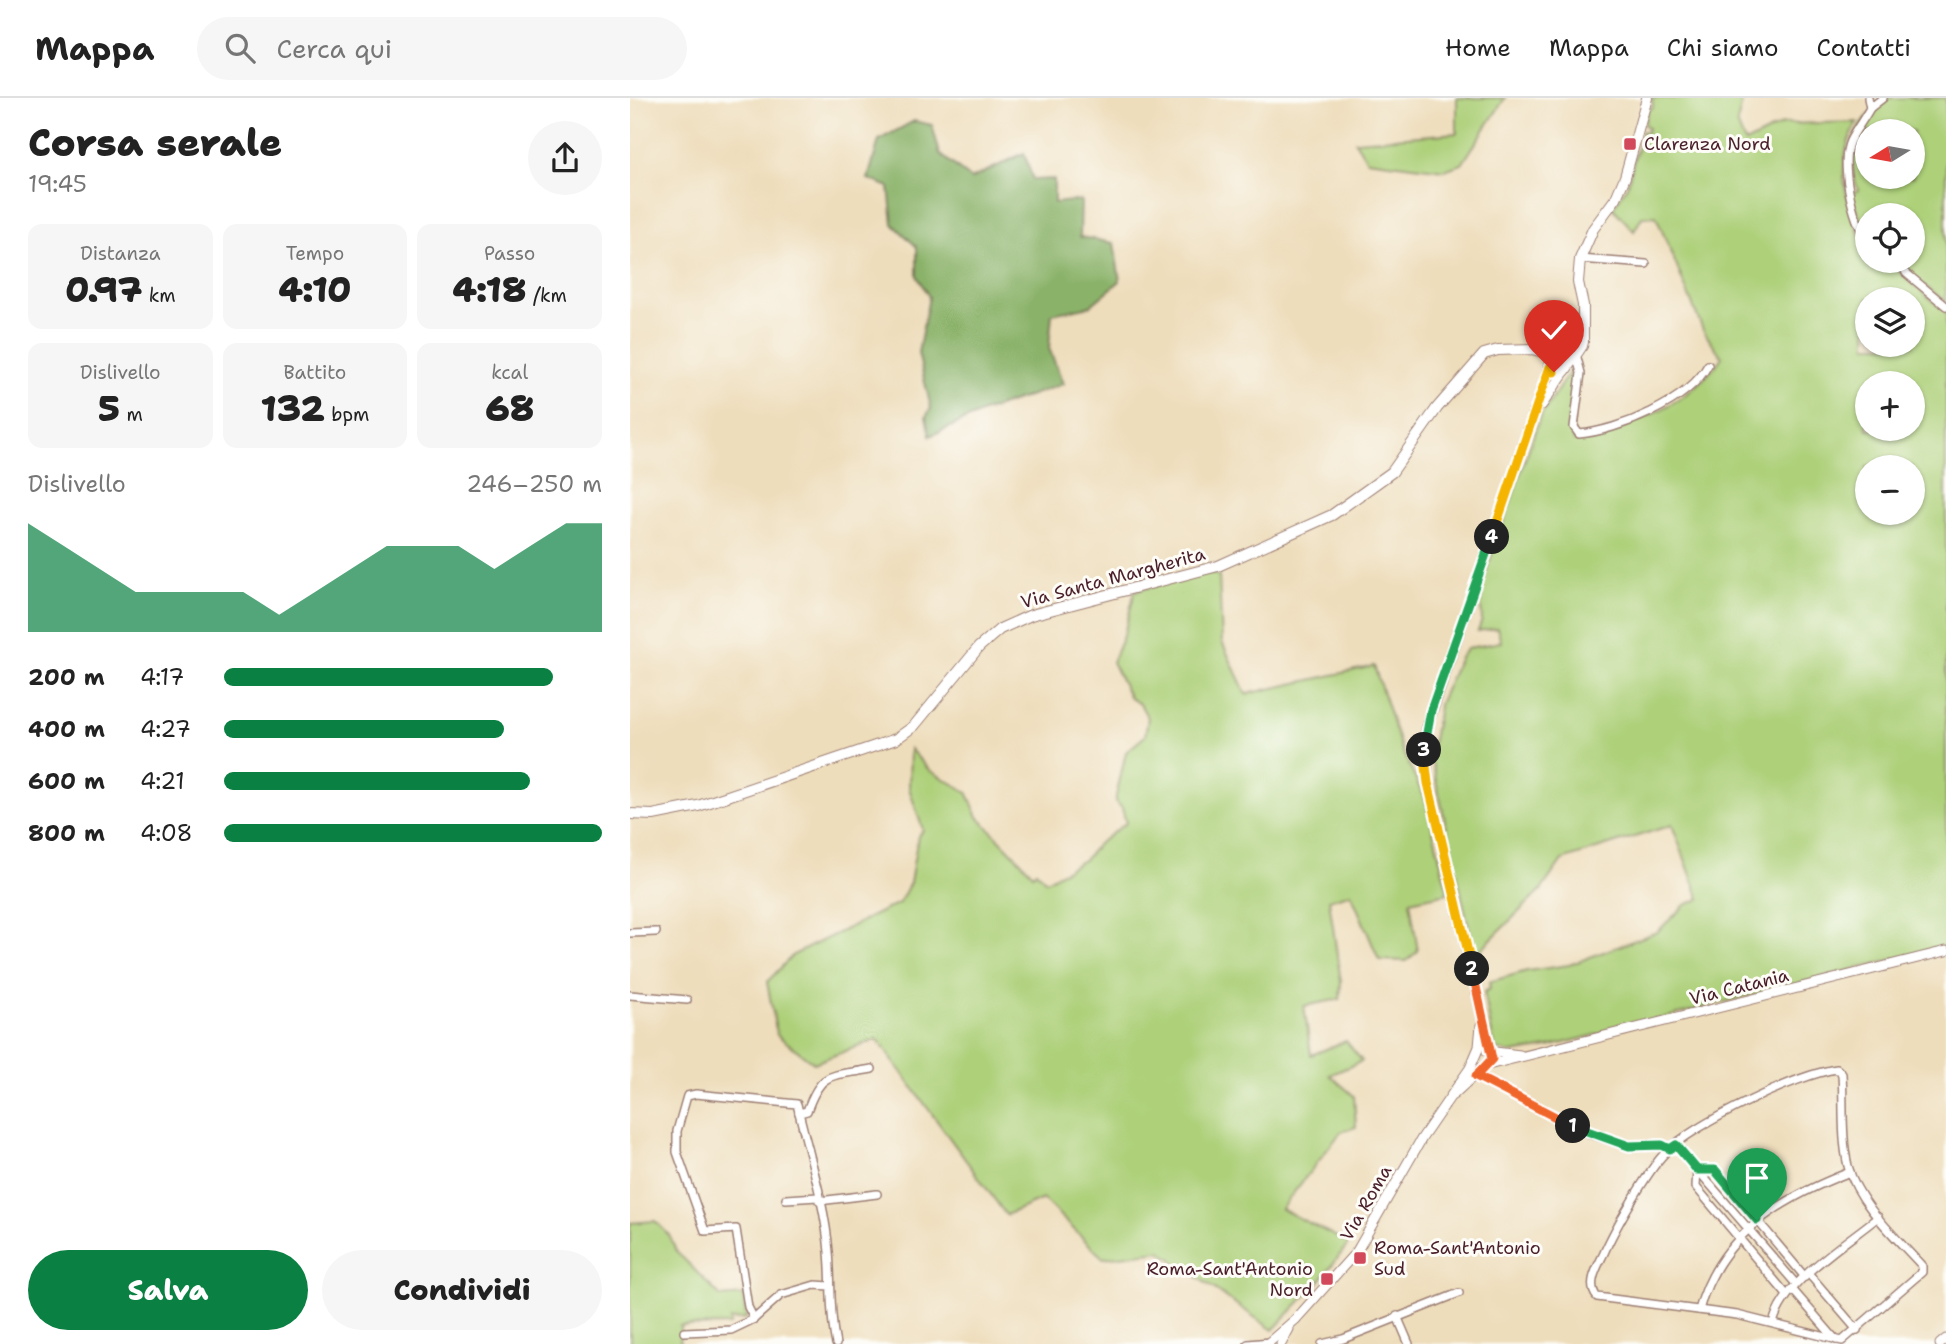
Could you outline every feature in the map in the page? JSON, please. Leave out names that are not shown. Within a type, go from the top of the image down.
[{"type":"main road","points":[[1521,349],[1537,353],[1556,373],[1566,370],[1577,358],[1583,342],[1583,305],[1578,282],[1580,258],[1593,229],[1610,206],[1625,177],[1647,98]]},
{"type":"main road","points":[[1550,367],[1553,358],[1577,349],[1583,334]]},
{"type":"main road","name":"Via Santa Margherita","points":[[630,814],[653,815],[698,806],[886,744],[914,726],[979,647],[1000,629],[1031,615],[1218,566],[1340,511],[1392,472],[1430,417],[1466,374],[1491,351],[1521,349],[1544,351],[1561,357]]},
{"type":"main road","points":[[1561,357],[1566,370]]},
{"type":"street","points":[[1868,98],[1870,108]]},
{"type":"street","points":[[1855,212],[1848,196],[1850,181],[1846,159],[1850,142],[1870,108],[1882,98]]},
{"type":"street","points":[[1580,258],[1646,264]]},
{"type":"street","points":[[1906,273],[1946,306]]},
{"type":"street","points":[[1577,358],[1581,373],[1574,427],[1579,434],[1626,425],[1654,410],[1700,376],[1708,365]]},
{"type":"street","points":[[1453,1095],[1476,1076],[1485,1057],[1479,999],[1428,783],[1426,730],[1550,367]]},
{"type":"street","points":[[1533,422],[1566,370]]},
{"type":"street","points":[[630,933],[656,932]]},
{"type":"street","name":"Via Catania","points":[[1485,1057],[1539,1055],[1946,951]]},
{"type":"street","points":[[630,995],[687,1000]]},
{"type":"street","points":[[1453,1095],[1485,1057]]},
{"type":"street","points":[[799,1113],[807,1111],[816,1086],[825,1079],[872,1069]]},
{"type":"street","points":[[1837,1069],[1842,1074],[1844,1144],[1850,1171],[1878,1217],[1922,1266],[1923,1272],[1846,1339],[1836,1341],[1773,1323],[1699,1310],[1601,1299],[1592,1288],[1612,1235],[1673,1147],[1709,1122],[1807,1077],[1837,1069]]},
{"type":"street","points":[[1476,1076],[1590,1134],[1629,1146],[1673,1147],[1697,1170],[1747,1229],[1791,1289],[1836,1341]]},
{"type":"street","points":[[754,1319],[748,1307],[736,1229],[705,1231],[677,1152],[677,1131],[687,1096],[696,1094],[797,1104],[829,1251],[830,1316],[836,1344]]},
{"type":"street","name":"Via Roma","points":[[1274,1343],[1357,1251],[1422,1138],[1453,1095]]},
{"type":"street","points":[[1697,1170],[1715,1170],[1857,1330]]},
{"type":"street","points":[[1697,1170],[1696,1187],[1739,1238],[1791,1289]]},
{"type":"street","points":[[1699,1310],[1714,1271],[1747,1229],[1793,1196],[1850,1171]]},
{"type":"street","points":[[786,1199],[877,1194]]},
{"type":"street","points":[[1773,1323],[1791,1289],[1878,1217]]},
{"type":"street","points":[[684,1332],[731,1330],[754,1319],[781,1295],[815,1286],[830,1286]]},
{"type":"street","points":[[1322,1344],[1343,1339],[1458,1293]]},
{"type":"street","points":[[1397,1316],[1409,1344]]},
{"type":"street","points":[[1940,1344],[1946,1339]]},
{"type":"street","points":[[1248,1344],[1274,1343]]},
{"type":"green space","points":[[1457,98],[1505,98],[1462,164],[1444,170],[1367,160],[1355,141],[1457,133]]},
{"type":"green space","points":[[1652,98],[1743,98],[1737,123],[1745,143],[1783,124],[1855,122],[1845,153],[1844,182],[1855,223],[1855,273],[1901,273],[1916,287],[1855,287],[1855,357],[1925,357],[1925,294],[1946,312],[1946,946],[1548,1047],[1512,1053],[1495,1049],[1484,992],[1490,989],[1489,982],[1527,971],[1569,965],[1657,932],[1685,905],[1700,899],[1672,825],[1562,860],[1541,890],[1475,955],[1431,758],[1439,704],[1460,657],[1468,648],[1501,642],[1497,628],[1478,631],[1482,620],[1480,589],[1540,417],[1576,362],[1577,382],[1571,422],[1574,441],[1616,429],[1675,402],[1708,374],[1722,357],[1703,330],[1656,216],[1642,217],[1634,231],[1613,208],[1627,186],[1642,131],[1647,132],[1648,127],[1644,125],[1648,110],[1653,107]]},
{"type":"green space","points":[[1886,98],[1946,98],[1946,302],[1908,273],[1925,273],[1925,203],[1855,203],[1855,206],[1850,194],[1858,189],[1925,189],[1925,119],[1866,119]]},
{"type":"green space","points":[[914,121],[932,125],[940,154],[971,179],[1024,153],[1033,180],[1054,179],[1054,203],[1081,200],[1080,237],[1114,243],[1120,281],[1090,306],[1052,314],[1049,348],[1063,384],[983,412],[930,436],[926,417],[931,408],[918,353],[929,297],[917,276],[917,247],[893,224],[889,187],[868,179],[879,140]]},
{"type":"green space","points":[[1855,136],[1855,180],[1851,160]]},
{"type":"green space","points":[[1210,572],[1219,576],[1222,642],[1246,694],[1374,666],[1401,748],[1426,801],[1448,893],[1410,901],[1418,951],[1406,961],[1379,960],[1351,893],[1329,900],[1341,982],[1340,999],[1304,1006],[1311,1055],[1346,1041],[1362,1061],[1330,1075],[1354,1096],[1356,1127],[1341,1132],[1281,1209],[1349,1243],[1318,1283],[1273,1330],[1160,1251],[1103,1258],[1043,1199],[1006,1215],[877,1039],[814,1063],[777,1035],[767,982],[793,955],[899,903],[910,883],[918,836],[923,830],[909,788],[910,749],[929,770],[967,792],[978,817],[1033,874],[1036,871],[1046,881],[1085,859],[1098,844],[1126,823],[1122,808],[1115,801],[1126,752],[1145,736],[1148,718],[1140,704],[1130,698],[1112,662],[1124,634],[1135,591]]},
{"type":"green space","points":[[655,1221],[669,1235],[676,1251],[721,1297],[744,1295],[746,1319],[730,1320],[730,1325],[680,1326],[680,1344],[630,1344],[630,1223]]},
{"type":"place","name":"Clarenza Nord","points":[[1630,144]]},
{"type":"place","name":"Roma-Sant'Antonio Sud","points":[[1360,1258]]},
{"type":"place","name":"Roma-Sant'Antonio Nord","points":[[1327,1279]]},
{"type":"route","points":[[1554,372],[1550,367],[1426,730],[1424,751],[1428,783],[1492,1059],[1476,1076],[1590,1134],[1629,1146],[1662,1145],[1670,1149],[1676,1145],[1697,1170],[1715,1170],[1757,1220]]}]
